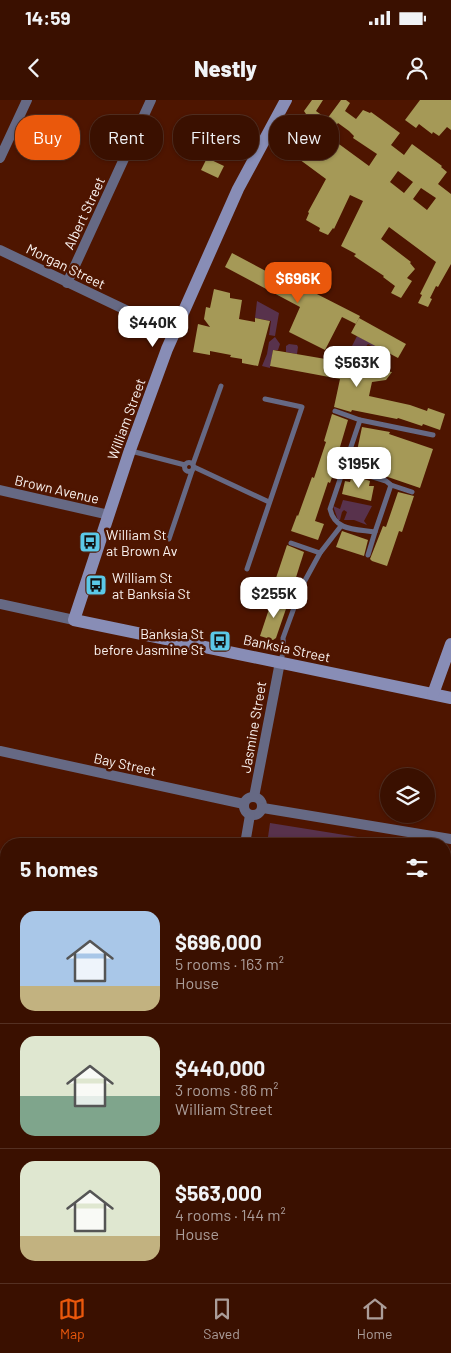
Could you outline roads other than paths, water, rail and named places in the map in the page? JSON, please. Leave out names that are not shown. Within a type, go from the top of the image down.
[{"type":"street","points":[[0,158],[28,100]]},
{"type":"street","name":"Albert Street","points":[[67,283],[151,100]]},
{"type":"street","name":"William Street","points":[[74,620],[130,450],[174,333],[238,189],[286,100]]},
{"type":"street","name":"Morgan Street","points":[[0,250],[174,333]]},
{"type":"street","name":"Brown Avenue","points":[[0,490],[109,514]]},
{"type":"street","name":"Banksia Street","points":[[0,604],[451,698]]},
{"type":"street","points":[[433,694],[451,644]]},
{"type":"street","name":"Jasmine Street","points":[[254,797],[280,662]]},
{"type":"street","name":"Bay Street","points":[[0,751],[244,804]]},
{"type":"street","points":[[254,797],[261,800],[263,808],[257,815],[250,815],[245,811],[244,804],[248,798],[254,797]]},
{"type":"street","points":[[263,808],[451,838]]},
{"type":"street","points":[[246,838],[250,815]]},
{"type":"lane","points":[[169,539],[221,386]]},
{"type":"lane","points":[[247,569],[302,408],[265,399]]},
{"type":"lane","points":[[335,411],[360,420],[433,435]]},
{"type":"lane","points":[[360,420],[330,509],[332,518],[341,526],[375,532]]},
{"type":"lane","points":[[130,450],[185,465],[190,462],[193,467],[269,502]]},
{"type":"lane","points":[[344,468],[386,481],[412,492]]},
{"type":"lane","points":[[368,555],[391,484]]},
{"type":"lane","points":[[280,662],[284,651],[283,638],[302,586],[320,553],[341,526]]},
{"type":"lane","points":[[291,543],[320,553]]},
{"type":"lane","points":[[280,596],[297,601]]},
{"type":"place","name":"William St at Brown Av","points":[[90,542]]},
{"type":"place","name":"William St at Banksia St","points":[[96,585]]},
{"type":"place","name":"Banksia St before Jasmine St","points":[[220,641]]}]
